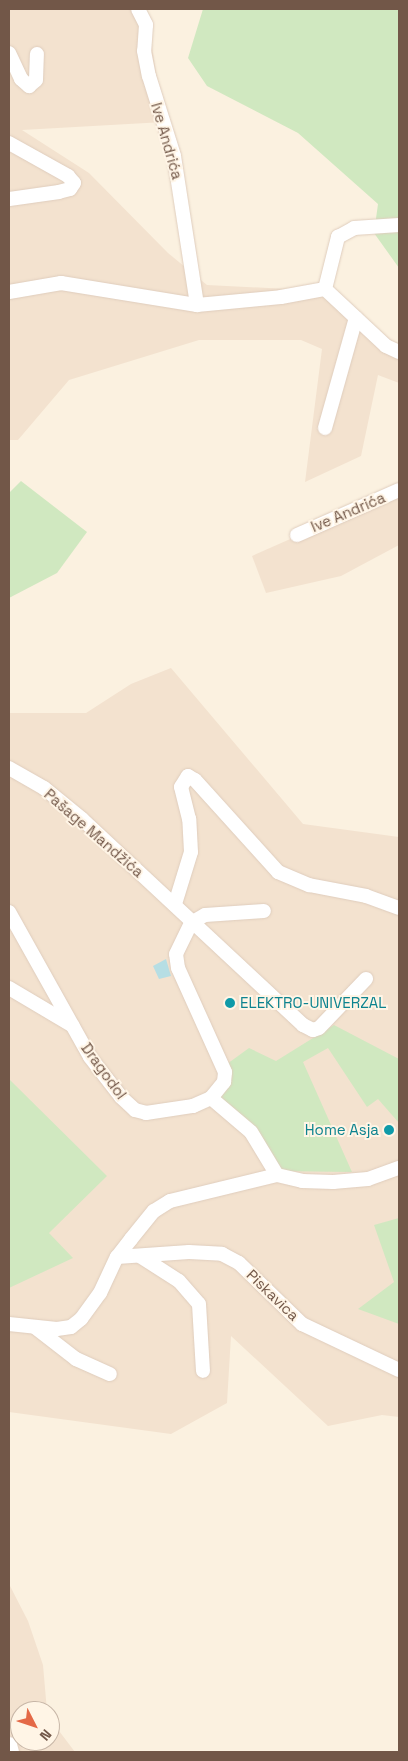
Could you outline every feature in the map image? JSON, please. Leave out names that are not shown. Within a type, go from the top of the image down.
[{"type":"street","name":"Ive Andrića","points":[[138,9],[146,26],[144,52],[149,76],[174,156],[197,305]]},
{"type":"street","points":[[9,53],[21,79],[29,86],[36,80],[37,54]]},
{"type":"street","points":[[9,144],[68,176],[74,183],[70,189],[59,192],[9,199]]},
{"type":"street","points":[[325,289],[338,237],[354,228],[399,225]]},
{"type":"street","points":[[9,292],[61,283],[197,305],[281,297],[325,289]]},
{"type":"street","points":[[325,289],[386,346],[399,352]]},
{"type":"street","points":[[326,428],[356,318]]},
{"type":"street","name":"Ive Andrića","points":[[297,534],[399,490]]},
{"type":"street","name":"Pašage Mandžića","points":[[9,768],[44,788],[82,819],[175,904],[192,923]]},
{"type":"street","points":[[175,904],[191,852],[189,819],[181,787],[188,776],[195,780],[278,872],[309,885],[366,896],[399,908]]},
{"type":"street","points":[[264,911],[205,915],[192,923],[175,962],[225,1072],[224,1082],[211,1098],[251,1132],[277,1175]]},
{"type":"street","points":[[9,912],[73,1026]]},
{"type":"street","points":[[192,923],[303,1025],[313,1030],[366,979]]},
{"type":"street","name":"Dragodol","points":[[9,988],[73,1026],[90,1057],[135,1110],[146,1113],[166,1111],[193,1106],[211,1098]]},
{"type":"street","points":[[9,1324],[36,1328],[71,1327],[81,1319],[100,1293],[118,1257],[154,1210],[170,1201],[277,1175],[302,1181],[333,1182],[368,1179],[399,1168]]},
{"type":"street","name":"Piskavica","points":[[118,1257],[222,1254],[239,1263],[302,1324],[399,1370]]},
{"type":"street","points":[[140,1256],[179,1281],[199,1304],[203,1371]]},
{"type":"street","points":[[36,1328],[76,1359],[110,1374]]},
{"type":"street","points":[[9,1745],[12,1752]]},
{"type":"shaded area","points":[[9,9],[146,9],[164,122],[22,130],[89,173],[168,253],[207,285],[327,291],[399,356],[399,383],[378,375],[361,456],[305,482],[322,349],[301,340],[199,340],[69,380],[18,440],[9,440]]},
{"type":"shaded area","points":[[399,491],[399,545],[341,576],[266,593],[252,556]]},
{"type":"shaded area","points":[[171,668],[303,824],[399,837],[399,1417],[382,1415],[328,1426],[231,1336],[227,1403],[171,1434],[9,1412],[9,713],[86,713],[131,684]]},
{"type":"shaded area","points":[[9,1584],[28,1621],[43,1665],[46,1701],[10,1701],[10,1751],[60,1751],[60,1732],[75,1752],[9,1752]]},
{"type":"green space","points":[[203,9],[399,9],[399,268],[374,233],[378,204],[298,133],[207,86],[188,58]]},
{"type":"green space","points":[[21,481],[87,532],[57,573],[9,598],[9,493]]},
{"type":"green space","points":[[334,1025],[399,1059],[399,1123],[378,1099],[367,1107],[328,1048],[303,1062],[352,1172],[274,1171],[251,1132],[216,1106],[227,1064],[249,1048],[276,1061]]},
{"type":"green space","points":[[9,1079],[107,1176],[49,1233],[73,1258],[9,1288]]},
{"type":"green space","points":[[399,1218],[399,1324],[358,1309],[394,1282],[374,1225]]},
{"type":"water","points":[[166,959],[171,976],[159,979],[153,966]]},
{"type":"place","name":"ELEKTRO-UNIVERZAL","points":[[230,1003]]},
{"type":"place","name":"Home Asja","points":[[389,1130]]}]
